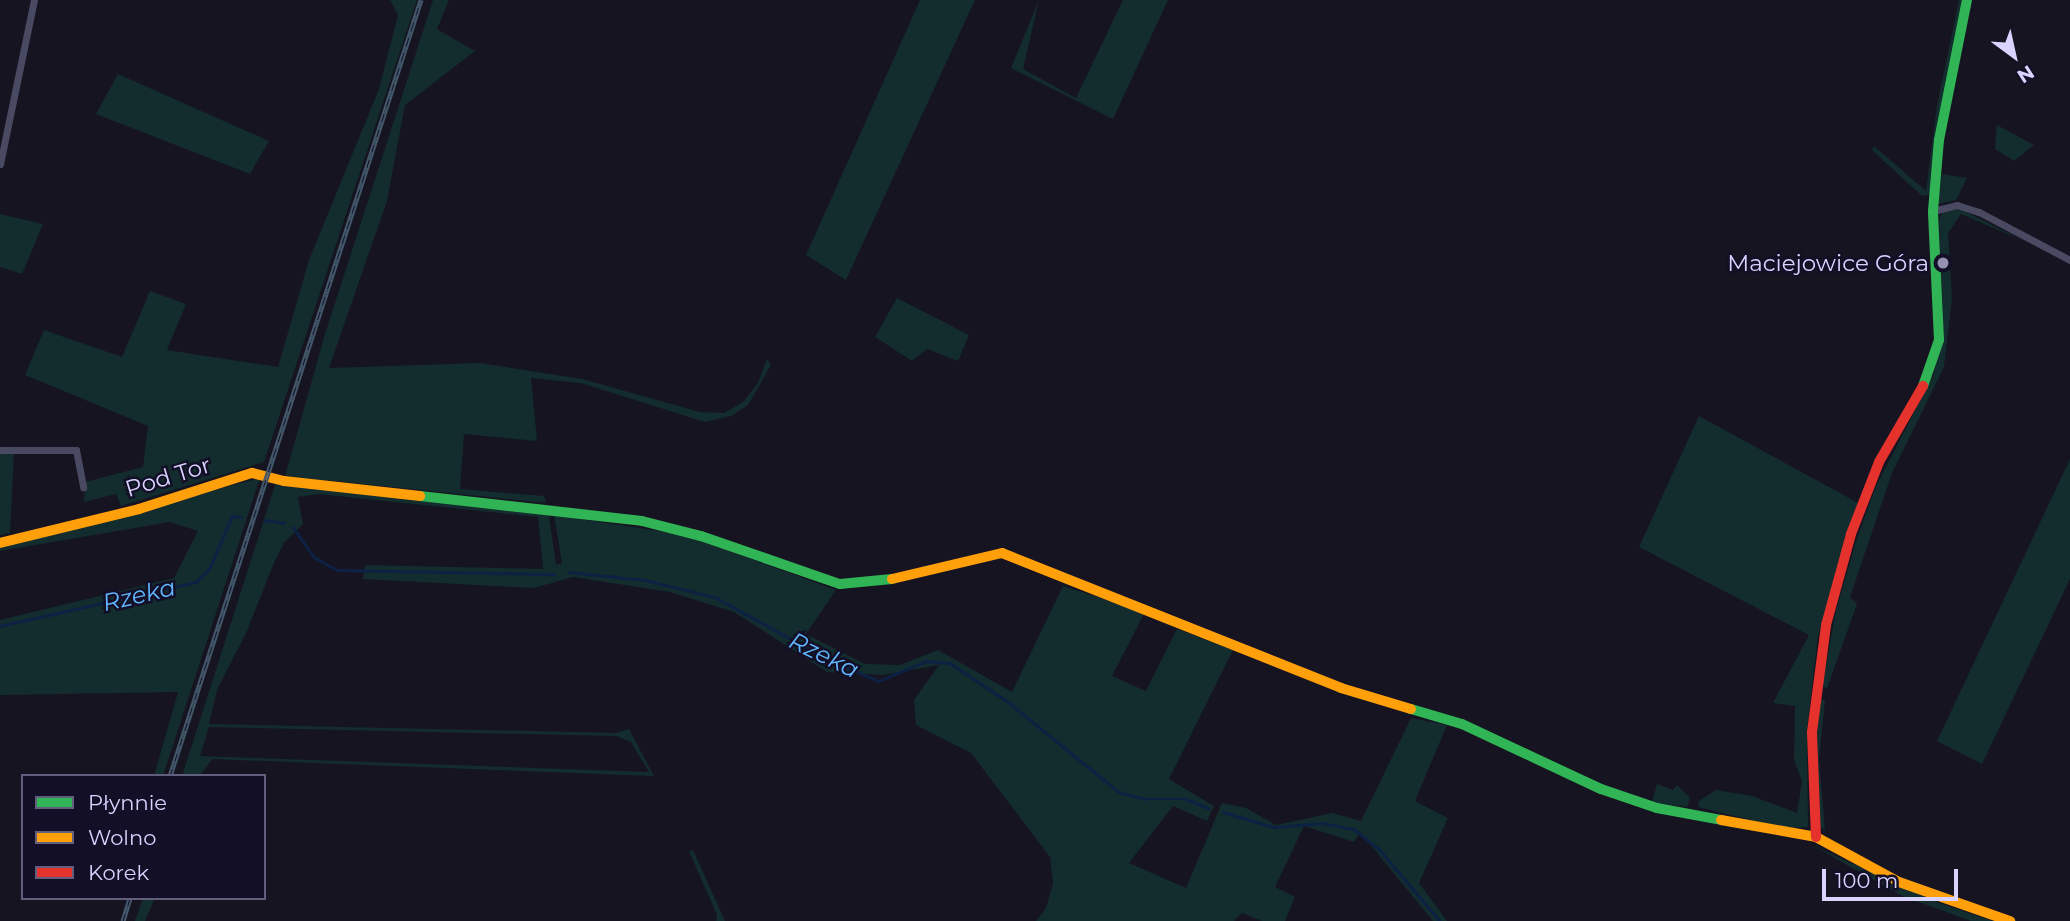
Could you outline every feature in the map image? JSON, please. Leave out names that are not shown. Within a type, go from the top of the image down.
[{"type":"street","points":[[0,164],[34,0]]},
{"type":"street","points":[[1816,837],[1812,732],[1826,625],[1851,534],[1879,462],[1919,399],[1939,340],[1933,211],[1939,140],[1967,0]]},
{"type":"street","points":[[1933,211],[1957,205],[1979,212],[2070,260]]},
{"type":"street","points":[[0,450],[76,450],[83,487]]},
{"type":"street","name":"Pod Tor","points":[[0,542],[139,509],[252,473],[642,521],[701,536],[840,584],[874,583],[1002,552],[1341,688],[1462,723],[1601,789],[1657,808],[1816,837],[1899,881],[2010,921]]},
{"type":"green space","points":[[390,0],[417,0],[264,462],[121,506],[116,494],[84,502],[85,482],[143,467],[148,426],[25,375],[44,330],[122,357],[150,291],[186,304],[167,350],[278,367],[309,260],[379,89],[398,15]]},
{"type":"green space","points":[[433,0],[449,0],[437,29],[475,51],[405,105],[387,201],[329,368],[480,363],[582,379],[700,412],[724,413],[743,402],[758,383],[767,359],[771,365],[748,405],[731,416],[705,422],[581,383],[531,378],[537,441],[464,434],[460,489],[544,496],[546,503],[285,476],[325,334]]},
{"type":"green space","points":[[920,0],[975,0],[846,280],[806,255]]},
{"type":"green space","points":[[1039,0],[1023,69],[1076,98],[1123,0],[1168,0],[1113,119],[1011,68]]},
{"type":"green space","points":[[1959,0],[1963,0],[1931,194],[1922,196],[1872,150],[1874,146],[1926,191],[1937,105]]},
{"type":"green space","points":[[118,74],[269,141],[250,174],[96,114]]},
{"type":"green space","points":[[1997,125],[2034,145],[2014,161],[1995,149]]},
{"type":"green space","points":[[1942,174],[1967,178],[1956,200],[1938,204]]},
{"type":"green space","points":[[1960,209],[2026,242],[1961,214],[1948,233],[1952,298],[1944,367],[1892,473],[1850,597],[1857,604],[1827,688],[1822,686],[1836,610],[1856,541],[1876,486],[1934,374],[1943,323],[1939,218],[1945,210]]},
{"type":"green space","points":[[0,214],[43,224],[22,274],[0,267]]},
{"type":"green space","points":[[897,298],[969,335],[958,361],[927,349],[912,361],[875,337]]},
{"type":"green space","points":[[1699,416],[1860,504],[1818,636],[1807,730],[1808,827],[1783,828],[1698,807],[1699,801],[1716,790],[1752,796],[1797,813],[1802,781],[1794,760],[1795,706],[1773,703],[1809,635],[1639,547]]},
{"type":"green space","points":[[0,452],[14,452],[10,533],[0,535]]},
{"type":"green space","points":[[2070,459],[2070,579],[1982,764],[1937,741]]},
{"type":"green space","points":[[260,478],[164,774],[155,774],[178,692],[0,695],[0,620],[174,578],[198,531],[170,522],[0,551],[0,547]]},
{"type":"green space","points":[[276,482],[543,513],[549,516],[556,565],[562,563],[554,515],[685,535],[836,590],[806,634],[865,664],[900,665],[938,650],[1012,692],[1063,586],[1145,612],[1112,676],[1146,691],[1177,629],[1233,650],[1169,779],[1214,806],[1207,821],[1173,806],[1129,863],[1186,888],[1222,803],[1246,808],[1276,825],[1332,813],[1361,821],[1411,718],[1447,725],[1415,801],[1448,818],[1419,883],[1447,921],[1433,921],[1360,832],[1354,842],[1304,826],[1275,887],[1295,897],[1285,921],[1262,921],[1242,913],[1234,921],[1036,921],[1046,908],[1053,883],[1050,857],[971,753],[916,725],[914,700],[939,665],[883,675],[827,672],[734,612],[670,592],[573,577],[534,588],[363,579],[365,565],[543,569],[538,517],[319,494],[298,497],[303,524],[284,543],[274,563],[247,631],[217,690],[209,724],[616,733],[629,729],[654,776],[212,759],[201,774],[183,774]],"holes":[[[209,727],[616,736],[631,742],[649,772],[200,756]]]},
{"type":"green space","points":[[1820,699],[1825,700],[1819,759],[1825,830],[1820,827],[1817,734]]},
{"type":"green space","points":[[1657,784],[1673,790],[1677,785],[1690,798],[1687,807],[1652,802]]},
{"type":"green space","points":[[1812,845],[1936,902],[1993,921],[1971,921],[1902,896]]},
{"type":"green space","points":[[693,850],[725,921],[716,921],[717,915],[689,851]]},
{"type":"green space","points":[[142,900],[154,900],[145,921],[135,921]]},
{"type":"waterway","name":"Rzeka","points":[[0,626],[196,582],[209,569],[232,516],[241,517]]},
{"type":"waterway","name":"Rzeka","points":[[265,520],[284,523]]},
{"type":"waterway","name":"Rzeka","points":[[293,527],[314,557],[337,570],[554,574]]},
{"type":"waterway","name":"Rzeka","points":[[569,572],[645,580],[715,597],[829,660],[879,681],[926,661],[950,663],[1007,701],[1119,792],[1145,799],[1186,799],[1208,808]]},
{"type":"waterway","name":"Rzeka","points":[[1223,812],[1274,827],[1322,823],[1354,829],[1380,850],[1440,921]]},
{"type":"railway","points":[[171,774],[421,0]]},
{"type":"railway","points":[[123,921],[129,900]]},
{"type":"traffic: fast","points":[[1923,386],[1939,340],[1933,211],[1939,140],[1967,0]]},
{"type":"traffic: fast","points":[[420,496],[642,521],[701,536],[840,584],[892,579]]},
{"type":"traffic: fast","points":[[1411,709],[1462,724],[1601,789],[1657,808],[1721,820]]},
{"type":"traffic: slow","points":[[0,543],[139,509],[252,473],[284,481],[420,496]]},
{"type":"traffic: slow","points":[[892,579],[1002,553],[1341,688],[1411,709]]},
{"type":"traffic: slow","points":[[1721,820],[1816,837],[1899,882],[2010,921]]},
{"type":"traffic: jam","points":[[1816,837],[1812,732],[1826,625],[1851,534],[1879,462],[1923,386]]},
{"type":"place","name":"Maciejowice Góra","points":[[1943,263]]}]
